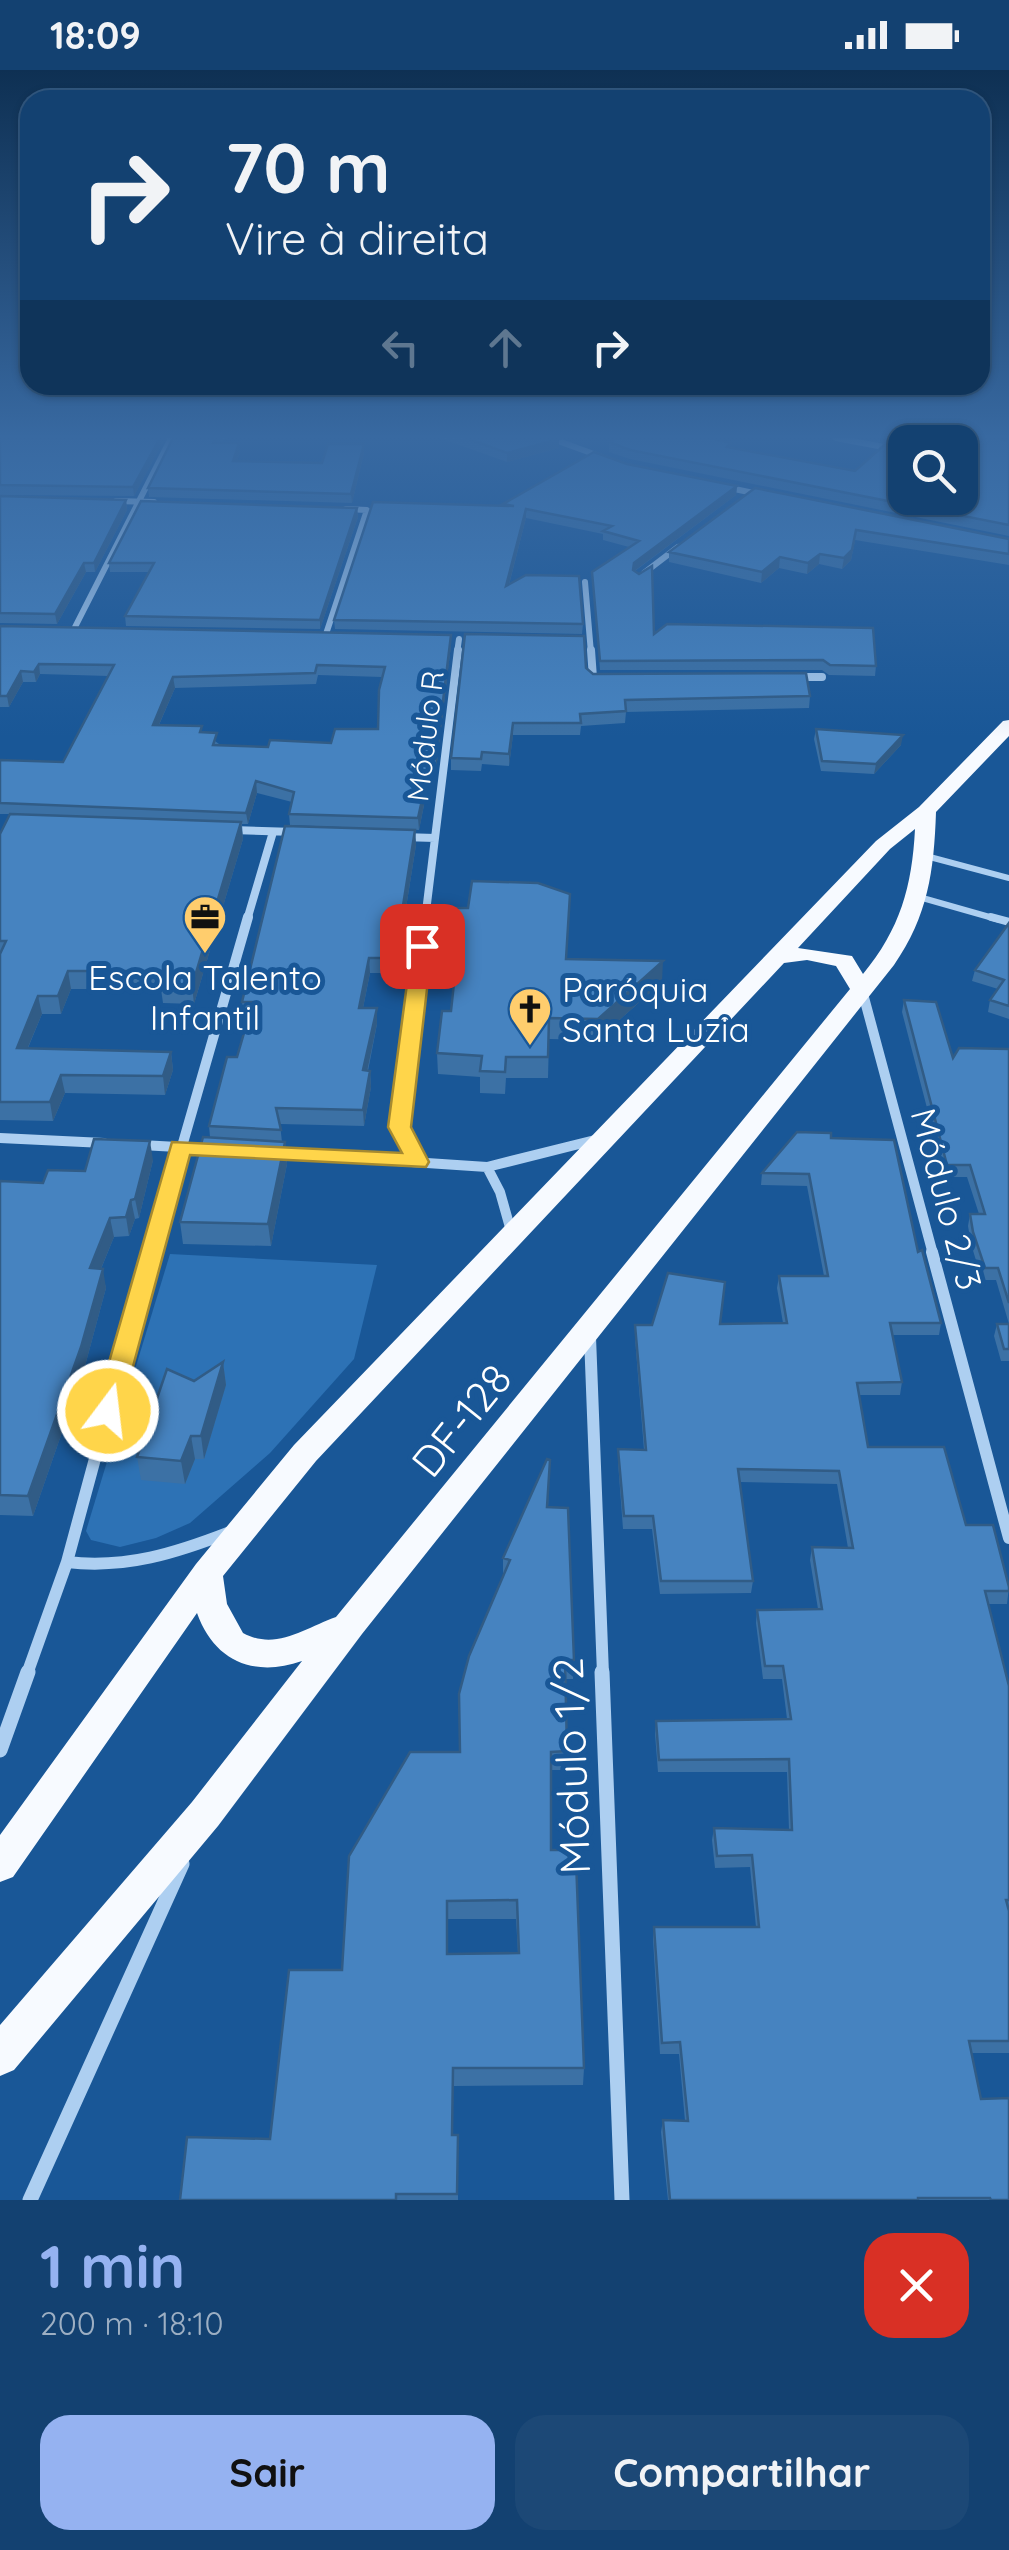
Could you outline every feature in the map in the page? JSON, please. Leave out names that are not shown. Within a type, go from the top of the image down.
[{"type":"main road","points":[[0,1865],[207,1573],[304,1453],[882,845],[926,811],[1009,725]]},
{"type":"main road","name":"DF-128","points":[[0,2056],[205,1814],[350,1624],[907,932],[919,897],[926,811]]},
{"type":"main road","points":[[778,958],[806,954],[844,961],[854,971],[862,990]]},
{"type":"main road","points":[[207,1573],[208,1602],[217,1629],[242,1652],[270,1657],[308,1648],[350,1624]]},
{"type":"street","points":[[73,632],[120,537]]},
{"type":"street","points":[[326,637],[359,537]]},
{"type":"street","points":[[639,576],[687,540]]},
{"type":"street","points":[[585,582],[593,678],[612,678]]},
{"type":"street","points":[[55,631],[92,632]]},
{"type":"street","points":[[306,636],[344,637]]},
{"type":"street","points":[[440,639],[477,640]]},
{"type":"street","name":"Módulo R","points":[[418,1162],[399,1127],[459,639]]},
{"type":"street","points":[[784,677],[822,677]]},
{"type":"street","points":[[215,830],[309,833]]},
{"type":"street","points":[[0,1750],[67,1562],[180,1147],[273,832]]},
{"type":"street","points":[[382,836],[436,838]]},
{"type":"street","name":"Módulo 2/3","points":[[862,990],[1009,1538]]},
{"type":"street","points":[[260,1152],[487,1167],[606,1136]]},
{"type":"street","points":[[0,1138],[220,1149]]},
{"type":"street","points":[[487,1167],[500,1192],[512,1237]]},
{"type":"street","name":"Módulo 1/2","points":[[590,1330],[622,2200]]},
{"type":"street","points":[[67,1562],[119,1566],[161,1560],[244,1526]]},
{"type":"street","points":[[30,2200],[205,1814]]},
{"type":"lane","points":[[924,856],[1009,878]]},
{"type":"lane","points":[[919,897],[1009,922]]},
{"type":"shaded area","points":[[170,1254],[377,1265],[354,1359],[270,1453],[190,1523],[156,1538],[120,1547],[91,1540],[86,1531]]},
{"type":"building","points":[[0,537],[107,537],[94,563],[84,563],[55,614],[0,613]]},
{"type":"building","points":[[122,537],[347,537],[320,620],[125,616],[154,563],[109,563]]},
{"type":"building","points":[[361,537],[519,537],[506,586],[526,575],[579,576],[583,624],[334,620]]},
{"type":"building","points":[[626,537],[668,537],[634,563],[633,570],[639,574],[652,566],[654,634],[667,624],[873,628],[876,666],[830,665],[823,660],[600,661],[592,572],[639,541]]},
{"type":"building","points":[[689,537],[855,537],[852,550],[844,558],[820,554],[808,563],[780,557],[762,572],[669,552]]},
{"type":"building","points":[[903,537],[1001,537],[1009,539],[1009,554]]},
{"type":"building","points":[[0,626],[451,635],[436,759],[431,759],[418,818],[289,814],[294,792],[256,781],[246,813],[0,803],[0,760],[63,762],[114,665],[39,664],[34,672],[21,671],[7,696],[0,696]],"holes":[[[317,665],[385,667],[379,690],[378,729],[335,729],[331,743],[270,740],[268,747],[213,745],[217,733],[200,732],[202,726],[153,725],[173,677],[315,673]]]},
{"type":"building","points":[[465,634],[584,636],[586,668],[593,674],[806,673],[810,696],[625,700],[626,711],[580,714],[581,723],[513,723],[509,754],[482,752],[481,759],[451,758]]},
{"type":"building","points":[[816,729],[903,735],[876,764],[822,761]]},
{"type":"building","points":[[10,814],[241,822],[192,986],[160,985],[163,971],[68,971],[58,996],[38,996],[17,1048],[171,1052],[163,1076],[61,1075],[50,1102],[0,1102],[0,954],[6,941],[0,941],[0,834]]},
{"type":"building","points":[[285,826],[415,830],[402,912],[389,923],[381,958],[369,958],[359,1008],[377,1008],[363,1070],[370,1071],[363,1110],[276,1108],[281,1130],[209,1126],[227,1057],[237,1057],[253,1002],[242,1002]]},
{"type":"building","points":[[472,881],[538,883],[570,894],[566,959],[663,961],[598,1019],[549,1018],[548,1057],[506,1057],[505,1072],[480,1071],[482,1056],[437,1053],[442,1011],[451,1011],[457,955],[449,955],[456,908],[468,908]]},
{"type":"building","points":[[1009,923],[1009,1006],[990,1000],[1004,980],[975,970]]},
{"type":"building","points":[[904,1000],[936,1002],[953,1058],[959,1048],[1009,1049],[1009,1303],[998,1268],[985,1268],[973,1232],[970,1214],[985,1214],[970,1165],[947,1165]]},
{"type":"building","points":[[797,1132],[831,1133],[831,1138],[894,1140],[918,1252],[922,1250],[941,1323],[890,1323],[902,1382],[857,1383],[868,1447],[944,1447],[966,1525],[993,1525],[1009,1587],[1009,1591],[985,1591],[1009,1686],[1009,2041],[969,2041],[981,2099],[1009,2098],[1009,2200],[670,2200],[663,2120],[688,2121],[680,2042],[662,2043],[654,1927],[759,1927],[752,1855],[717,1856],[714,1828],[792,1830],[789,1759],[659,1760],[656,1721],[791,1719],[783,1666],[765,1666],[757,1610],[822,1609],[812,1547],[853,1548],[839,1471],[738,1469],[753,1581],[661,1581],[653,1516],[624,1516],[618,1449],[646,1450],[635,1325],[652,1325],[668,1273],[725,1282],[720,1324],[787,1323],[779,1276],[828,1276],[809,1174],[762,1173]]},
{"type":"building","points":[[203,1137],[285,1142],[268,1224],[180,1222]]},
{"type":"building","points":[[94,1139],[150,1141],[135,1199],[131,1200],[126,1217],[110,1218],[90,1268],[103,1269],[81,1347],[28,1496],[0,1495],[0,1181],[43,1183],[48,1170],[85,1171]]},
{"type":"building","points":[[997,1324],[1009,1324],[1009,1349],[1004,1349]]},
{"type":"building","points":[[223,1362],[201,1436],[191,1436],[181,1461],[137,1457],[167,1369],[194,1381]]},
{"type":"building","points":[[547,1459],[550,1460],[547,1507],[568,1508],[574,1660],[565,1660],[567,1751],[551,1752],[551,1850],[568,1850],[569,1860],[576,1860],[584,2068],[453,2068],[452,2135],[458,2135],[457,2194],[396,2194],[396,2200],[180,2200],[187,2137],[270,2139],[289,1970],[342,1970],[349,1856],[410,1752],[460,1752],[459,1694],[469,1656],[510,1560],[503,1558]],"holes":[[[517,1900],[519,1953],[447,1954],[447,1901]]]},
{"type":"place","name":"Escola Talento Infantil","points":[[205,955]]},
{"type":"place","name":"Paróquia Santa Luzia","points":[[530,1047]]},
{"type":"route","points":[[108,1411],[180,1147],[418,1162],[399,1127],[422,946]]}]
